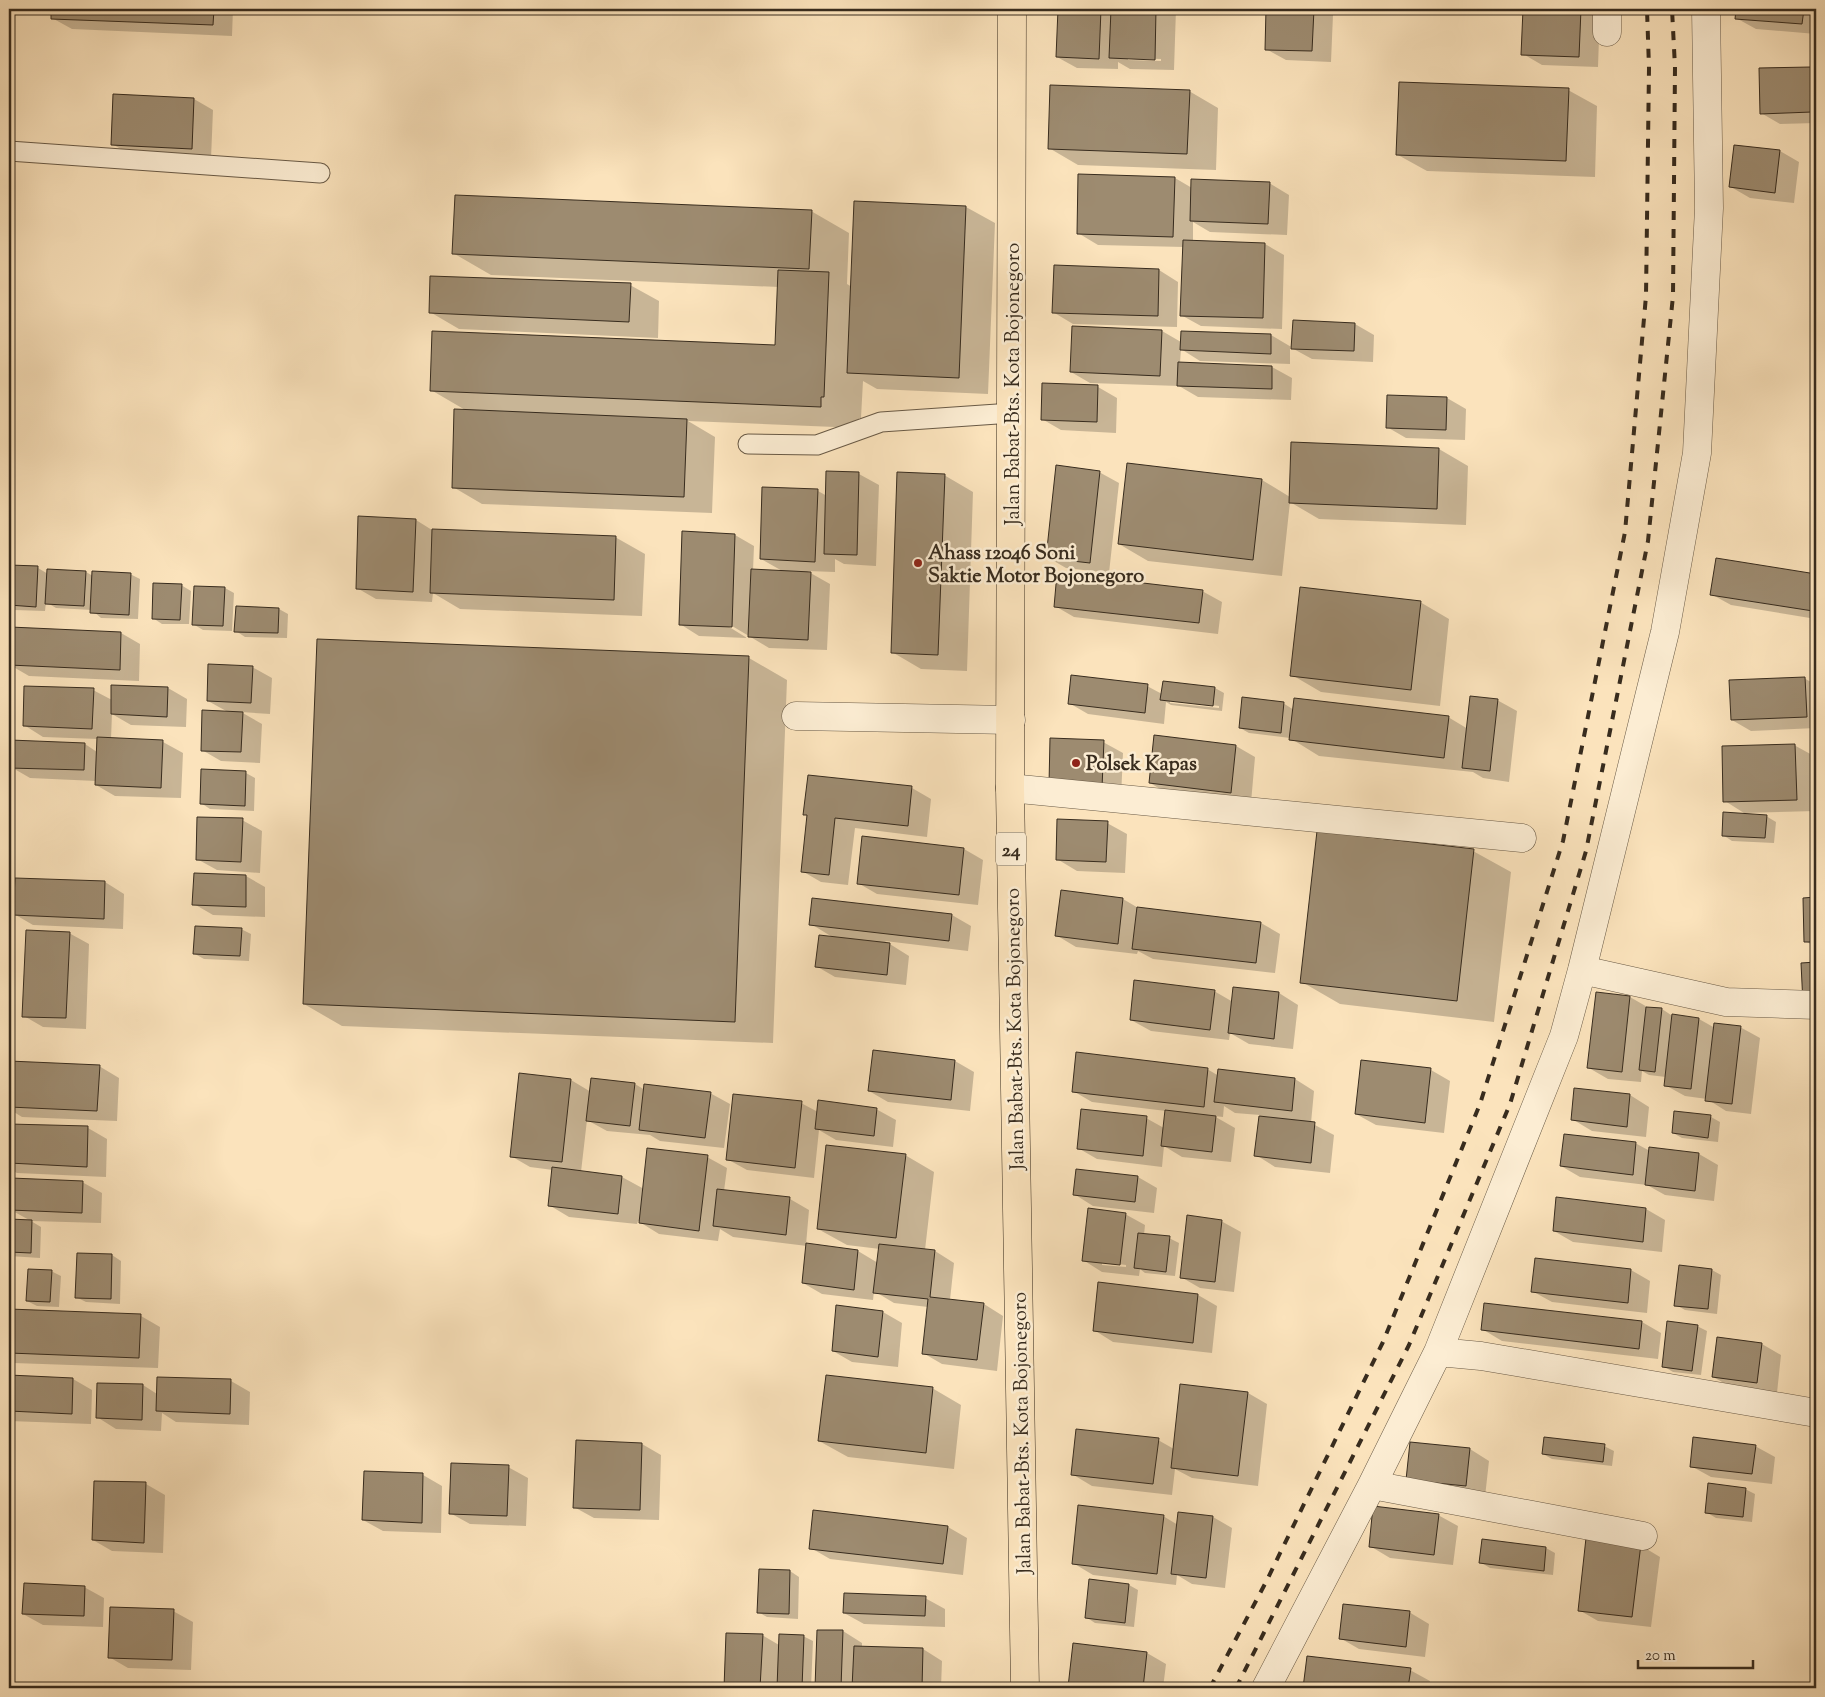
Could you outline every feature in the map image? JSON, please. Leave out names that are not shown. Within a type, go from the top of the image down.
[{"type":"highway","name":"Jalan Babat-Bts. Kota Bojonegoro","points":[[1012,9],[1010,788],[1025,1688]]},
{"type":"street","points":[[1266,1688],[1372,1485],[1438,1352],[1564,1036],[1582,970],[1665,632],[1697,453],[1709,208],[1706,9]]},
{"type":"street","points":[[796,716],[1011,720]]},
{"type":"street","points":[[1010,788],[1522,838]]},
{"type":"street","points":[[1582,970],[1726,1002],[1816,1005]]},
{"type":"street","points":[[1438,1352],[1480,1356],[1816,1413]]},
{"type":"street","points":[[1372,1485],[1643,1536]]},
{"type":"lane","points":[[9,151],[320,173]]},
{"type":"lane","points":[[748,444],[817,445],[881,422],[1012,413]]},
{"type":"building","points":[[51,9],[214,9],[213,25],[51,19]]},
{"type":"building","points":[[1058,9],[1101,9],[1099,59],[1056,57]]},
{"type":"building","points":[[1111,9],[1156,9],[1155,60],[1109,58]]},
{"type":"building","points":[[1266,9],[1314,9],[1312,51],[1265,50]]},
{"type":"building","points":[[1523,9],[1581,9],[1579,57],[1521,55]]},
{"type":"building","points":[[1736,9],[1804,9],[1802,24],[1735,19]]},
{"type":"building","points":[[1811,67],[1812,112],[1760,114],[1759,68]]},
{"type":"building","points":[[1399,82],[1569,88],[1566,161],[1396,155]]},
{"type":"building","points":[[1050,85],[1190,90],[1187,154],[1048,149]]},
{"type":"building","points":[[113,94],[194,98],[192,149],[111,145]]},
{"type":"building","points":[[1734,145],[1780,150],[1775,193],[1729,187]]},
{"type":"building","points":[[1078,174],[1175,177],[1173,237],[1077,234]]},
{"type":"building","points":[[1191,179],[1270,182],[1268,224],[1190,221]]},
{"type":"building","points":[[455,195],[812,210],[809,269],[452,254]]},
{"type":"building","points":[[854,201],[966,206],[959,378],[847,373]]},
{"type":"building","points":[[1183,240],[1265,243],[1263,318],[1180,316]]},
{"type":"building","points":[[1054,265],[1159,269],[1158,316],[1052,313]]},
{"type":"building","points":[[778,270],[829,272],[824,397],[821,397],[821,407],[430,391],[432,331],[775,345]]},
{"type":"building","points":[[430,276],[631,283],[629,322],[429,313]]},
{"type":"building","points":[[1293,320],[1355,323],[1354,351],[1291,349]]},
{"type":"building","points":[[1072,326],[1162,330],[1160,376],[1070,372]]},
{"type":"building","points":[[1181,331],[1271,334],[1271,354],[1180,350]]},
{"type":"building","points":[[1178,362],[1272,366],[1272,389],[1177,386]]},
{"type":"building","points":[[1042,383],[1098,385],[1097,422],[1041,420]]},
{"type":"building","points":[[1387,395],[1447,397],[1446,430],[1386,428]]},
{"type":"building","points":[[454,409],[687,419],[684,497],[452,488]]},
{"type":"building","points":[[1291,442],[1439,448],[1437,509],[1289,503]]},
{"type":"building","points":[[1127,463],[1262,479],[1253,560],[1118,544]]},
{"type":"building","points":[[1056,465],[1100,471],[1090,563],[1046,558]]},
{"type":"building","points":[[826,471],[859,472],[857,555],[824,554]]},
{"type":"building","name":"Ahass 12046 Soni Saktie Motor Bojonegoro","points":[[897,472],[945,474],[938,655],[891,653]]},
{"type":"building","points":[[762,487],[818,489],[815,562],[760,559]]},
{"type":"building","points":[[358,516],[416,519],[413,592],[356,589]]},
{"type":"building","points":[[432,529],[616,536],[614,600],[430,593]]},
{"type":"building","points":[[682,531],[735,534],[732,627],[679,625]]},
{"type":"building","points":[[1716,558],[1816,574],[1813,611],[1710,595]]},
{"type":"building","points":[[9,565],[38,566],[36,607],[9,605]]},
{"type":"building","points":[[47,569],[86,571],[84,606],[45,604]]},
{"type":"building","points":[[751,569],[811,572],[808,640],[748,637]]},
{"type":"building","points":[[92,571],[131,573],[129,615],[90,613]]},
{"type":"building","points":[[1057,573],[1203,590],[1199,623],[1054,607]]},
{"type":"building","points":[[153,583],[182,584],[180,620],[152,619]]},
{"type":"building","points":[[194,586],[225,587],[223,626],[192,625]]},
{"type":"building","points":[[1300,587],[1421,601],[1411,690],[1290,676]]},
{"type":"building","points":[[236,606],[279,608],[278,633],[234,632]]},
{"type":"building","points":[[10,627],[121,632],[120,670],[9,665]]},
{"type":"building","points":[[317,639],[749,656],[735,1022],[303,1004]]},
{"type":"building","points":[[208,664],[253,666],[251,703],[207,701]]},
{"type":"building","points":[[1071,675],[1148,684],[1145,713],[1068,704]]},
{"type":"building","points":[[1805,677],[1807,717],[1731,720],[1729,680]]},
{"type":"building","points":[[1163,681],[1215,687],[1213,706],[1160,700]]},
{"type":"building","points":[[111,685],[168,687],[167,717],[111,714]]},
{"type":"building","points":[[24,686],[94,688],[92,729],[23,726]]},
{"type":"building","points":[[1470,696],[1498,699],[1490,771],[1462,768]]},
{"type":"building","points":[[1242,697],[1284,702],[1281,733],[1239,728]]},
{"type":"building","points":[[1294,698],[1449,716],[1444,758],[1289,740]]},
{"type":"building","points":[[202,710],[243,712],[241,752],[201,751]]},
{"type":"building","points":[[1154,735],[1236,745],[1231,793],[1149,783]]},
{"type":"building","points":[[97,737],[163,740],[161,788],[95,785]]},
{"type":"building","name":"Polsek Kapas","points":[[1050,738],[1104,740],[1102,788],[1049,785]]},
{"type":"building","points":[[10,740],[85,743],[84,770],[9,768]]},
{"type":"building","points":[[1795,744],[1797,800],[1723,802],[1722,746]]},
{"type":"building","points":[[201,769],[246,771],[245,806],[200,804]]},
{"type":"building","points":[[808,775],[912,786],[908,826],[835,818],[829,875],[801,872],[807,815],[803,815]]},
{"type":"building","points":[[1723,812],[1767,815],[1765,838],[1722,836]]},
{"type":"building","points":[[197,817],[243,818],[241,862],[196,860]]},
{"type":"building","points":[[1057,819],[1108,821],[1106,862],[1056,860]]},
{"type":"building","points":[[1317,831],[1474,849],[1457,1001],[1300,983]]},
{"type":"building","points":[[862,836],[964,848],[959,895],[857,884]]},
{"type":"building","points":[[194,873],[246,875],[246,907],[192,905]]},
{"type":"building","points":[[15,878],[105,881],[104,919],[13,915]]},
{"type":"building","points":[[1061,890],[1123,898],[1118,944],[1055,936]]},
{"type":"building","points":[[1816,897],[1816,942],[1804,942],[1803,898]]},
{"type":"building","points":[[812,898],[952,914],[949,941],[809,925]]},
{"type":"building","points":[[1137,907],[1261,922],[1256,963],[1132,949]]},
{"type":"building","points":[[195,926],[242,928],[240,956],[193,954]]},
{"type":"building","points":[[26,930],[70,932],[66,1018],[22,1017]]},
{"type":"building","points":[[819,935],[890,943],[887,975],[815,967]]},
{"type":"building","points":[[1816,962],[1816,1003],[1803,1004],[1801,963]]},
{"type":"building","points":[[1134,980],[1215,990],[1210,1030],[1130,1020]]},
{"type":"building","points":[[1233,987],[1279,992],[1274,1039],[1228,1033]]},
{"type":"building","points":[[1596,992],[1630,996],[1622,1072],[1587,1068]]},
{"type":"building","points":[[1646,1007],[1662,1008],[1655,1072],[1639,1070]]},
{"type":"building","points":[[1672,1014],[1699,1018],[1691,1089],[1664,1086]]},
{"type":"building","points":[[1714,1023],[1741,1026],[1732,1104],[1705,1101]]},
{"type":"building","points":[[873,1050],[955,1060],[951,1100],[868,1091]]},
{"type":"building","points":[[1076,1052],[1208,1068],[1204,1107],[1072,1092]]},
{"type":"building","points":[[1361,1060],[1431,1068],[1425,1123],[1355,1114]]},
{"type":"building","points":[[9,1061],[100,1065],[97,1111],[9,1107]]},
{"type":"building","points":[[1218,1069],[1295,1078],[1292,1111],[1214,1102]]},
{"type":"building","points":[[519,1073],[571,1079],[562,1162],[510,1157]]},
{"type":"building","points":[[591,1078],[635,1083],[630,1126],[586,1121]]},
{"type":"building","points":[[644,1084],[711,1092],[705,1138],[639,1130]]},
{"type":"building","points":[[1574,1088],[1630,1094],[1627,1127],[1571,1120]]},
{"type":"building","points":[[733,1094],[802,1101],[795,1168],[726,1160]]},
{"type":"building","points":[[818,1100],[877,1108],[874,1136],[815,1129]]},
{"type":"building","points":[[1081,1109],[1147,1116],[1143,1156],[1077,1149]]},
{"type":"building","points":[[1165,1110],[1216,1116],[1212,1152],[1161,1146]]},
{"type":"building","points":[[1674,1111],[1711,1115],[1708,1138],[1672,1133]]},
{"type":"building","points":[[1259,1116],[1315,1122],[1311,1163],[1254,1156]]},
{"type":"building","points":[[9,1124],[88,1126],[87,1167],[9,1163]]},
{"type":"building","points":[[1564,1134],[1636,1142],[1633,1175],[1560,1166]]},
{"type":"building","points":[[826,1145],[906,1154],[896,1238],[817,1229]]},
{"type":"building","points":[[1649,1147],[1699,1153],[1695,1191],[1645,1185]]},
{"type":"building","points":[[647,1148],[708,1155],[699,1231],[639,1223]]},
{"type":"building","points":[[552,1167],[622,1176],[618,1214],[548,1206]]},
{"type":"building","points":[[1076,1169],[1138,1176],[1135,1202],[1073,1195]]},
{"type":"building","points":[[11,1178],[83,1181],[82,1213],[10,1210]]},
{"type":"building","points":[[717,1189],[790,1197],[786,1235],[713,1226]]},
{"type":"building","points":[[1556,1197],[1646,1208],[1643,1242],[1553,1231]]},
{"type":"building","points":[[1088,1208],[1126,1213],[1120,1265],[1082,1261]]},
{"type":"building","points":[[1187,1215],[1222,1220],[1215,1282],[1180,1278]]},
{"type":"building","points":[[9,1219],[32,1220],[31,1253],[9,1252]]},
{"type":"building","points":[[1138,1233],[1170,1236],[1166,1272],[1134,1268]]},
{"type":"building","points":[[806,1243],[858,1250],[854,1290],[802,1283]]},
{"type":"building","points":[[879,1244],[935,1250],[930,1297],[984,1303],[977,1360],[922,1354],[928,1299],[873,1293]]},
{"type":"building","points":[[77,1253],[112,1254],[111,1299],[75,1298]]},
{"type":"building","points":[[1535,1258],[1631,1269],[1628,1303],[1531,1292]]},
{"type":"building","points":[[1679,1265],[1712,1269],[1708,1309],[1674,1306]]},
{"type":"building","points":[[28,1269],[52,1270],[50,1302],[26,1301]]},
{"type":"building","points":[[1098,1282],[1198,1294],[1193,1343],[1093,1331]]},
{"type":"building","points":[[1484,1303],[1642,1321],[1639,1349],[1481,1330]]},
{"type":"building","points":[[836,1305],[883,1311],[878,1357],[832,1351]]},
{"type":"building","points":[[9,1309],[141,1314],[139,1358],[9,1353]]},
{"type":"building","points":[[1667,1321],[1698,1325],[1692,1371],[1662,1367]]},
{"type":"building","points":[[1717,1337],[1762,1343],[1757,1383],[1712,1377]]},
{"type":"building","points":[[9,1375],[73,1378],[72,1414],[9,1411]]},
{"type":"building","points":[[826,1375],[933,1387],[926,1453],[818,1441]]},
{"type":"building","points":[[157,1377],[231,1379],[230,1414],[156,1411]]},
{"type":"building","points":[[97,1383],[143,1384],[142,1420],[96,1418]]},
{"type":"building","points":[[1180,1384],[1248,1392],[1238,1476],[1171,1468]]},
{"type":"building","points":[[1076,1429],[1159,1438],[1153,1484],[1071,1475]]},
{"type":"building","points":[[1544,1437],[1605,1444],[1603,1462],[1542,1454]]},
{"type":"building","points":[[1693,1437],[1756,1445],[1752,1474],[1690,1467]]},
{"type":"building","points":[[576,1440],[642,1443],[640,1510],[573,1508]]},
{"type":"building","points":[[1410,1442],[1470,1448],[1466,1486],[1406,1480]]},
{"type":"building","points":[[451,1463],[509,1465],[507,1516],[449,1514]]},
{"type":"building","points":[[364,1471],[423,1473],[422,1523],[362,1520]]},
{"type":"building","points":[[94,1481],[146,1482],[144,1543],[92,1540]]},
{"type":"building","points":[[1708,1483],[1746,1488],[1743,1517],[1705,1513]]},
{"type":"building","points":[[1078,1505],[1164,1515],[1157,1574],[1072,1564]]},
{"type":"building","points":[[1373,1506],[1439,1514],[1434,1555],[1369,1547]]},
{"type":"building","points":[[813,1510],[948,1526],[943,1564],[809,1549]]},
{"type":"building","points":[[1178,1512],[1213,1516],[1206,1578],[1171,1574]]},
{"type":"building","points":[[1586,1538],[1641,1544],[1632,1617],[1578,1611]]},
{"type":"building","points":[[1482,1539],[1546,1547],[1544,1571],[1479,1563]]},
{"type":"building","points":[[759,1569],[790,1570],[789,1614],[757,1613]]},
{"type":"building","points":[[1089,1579],[1129,1584],[1125,1623],[1085,1618]]},
{"type":"building","points":[[24,1583],[85,1586],[84,1616],[22,1614]]},
{"type":"building","points":[[844,1593],[926,1596],[925,1616],[843,1613]]},
{"type":"building","points":[[1343,1604],[1410,1611],[1406,1647],[1339,1639]]},
{"type":"building","points":[[110,1607],[174,1609],[172,1660],[108,1658]]},
{"type":"building","points":[[817,1630],[843,1630],[841,1688],[815,1688]]},
{"type":"building","points":[[726,1633],[763,1634],[760,1688],[724,1688]]},
{"type":"building","points":[[779,1634],[804,1635],[802,1688],[777,1688]]},
{"type":"building","points":[[1073,1643],[1147,1652],[1143,1688],[1068,1687]]},
{"type":"building","points":[[854,1646],[923,1648],[922,1688],[852,1688]]},
{"type":"building","points":[[1307,1656],[1411,1668],[1408,1688],[1303,1688]]},
{"type":"railway","points":[[1210,1688],[1266,1582],[1383,1342],[1480,1104],[1563,841],[1625,532],[1646,296],[1649,68],[1647,9]]},
{"type":"railway","points":[[1236,1688],[1409,1345],[1510,1104],[1586,851],[1648,541],[1673,296],[1675,67],[1672,9]]},
{"type":"place","name":"Ahass 12046 Soni Saktie Motor Bojonegoro","points":[[918,563]]},
{"type":"place","name":"Polsek Kapas","points":[[1076,763]]}]
